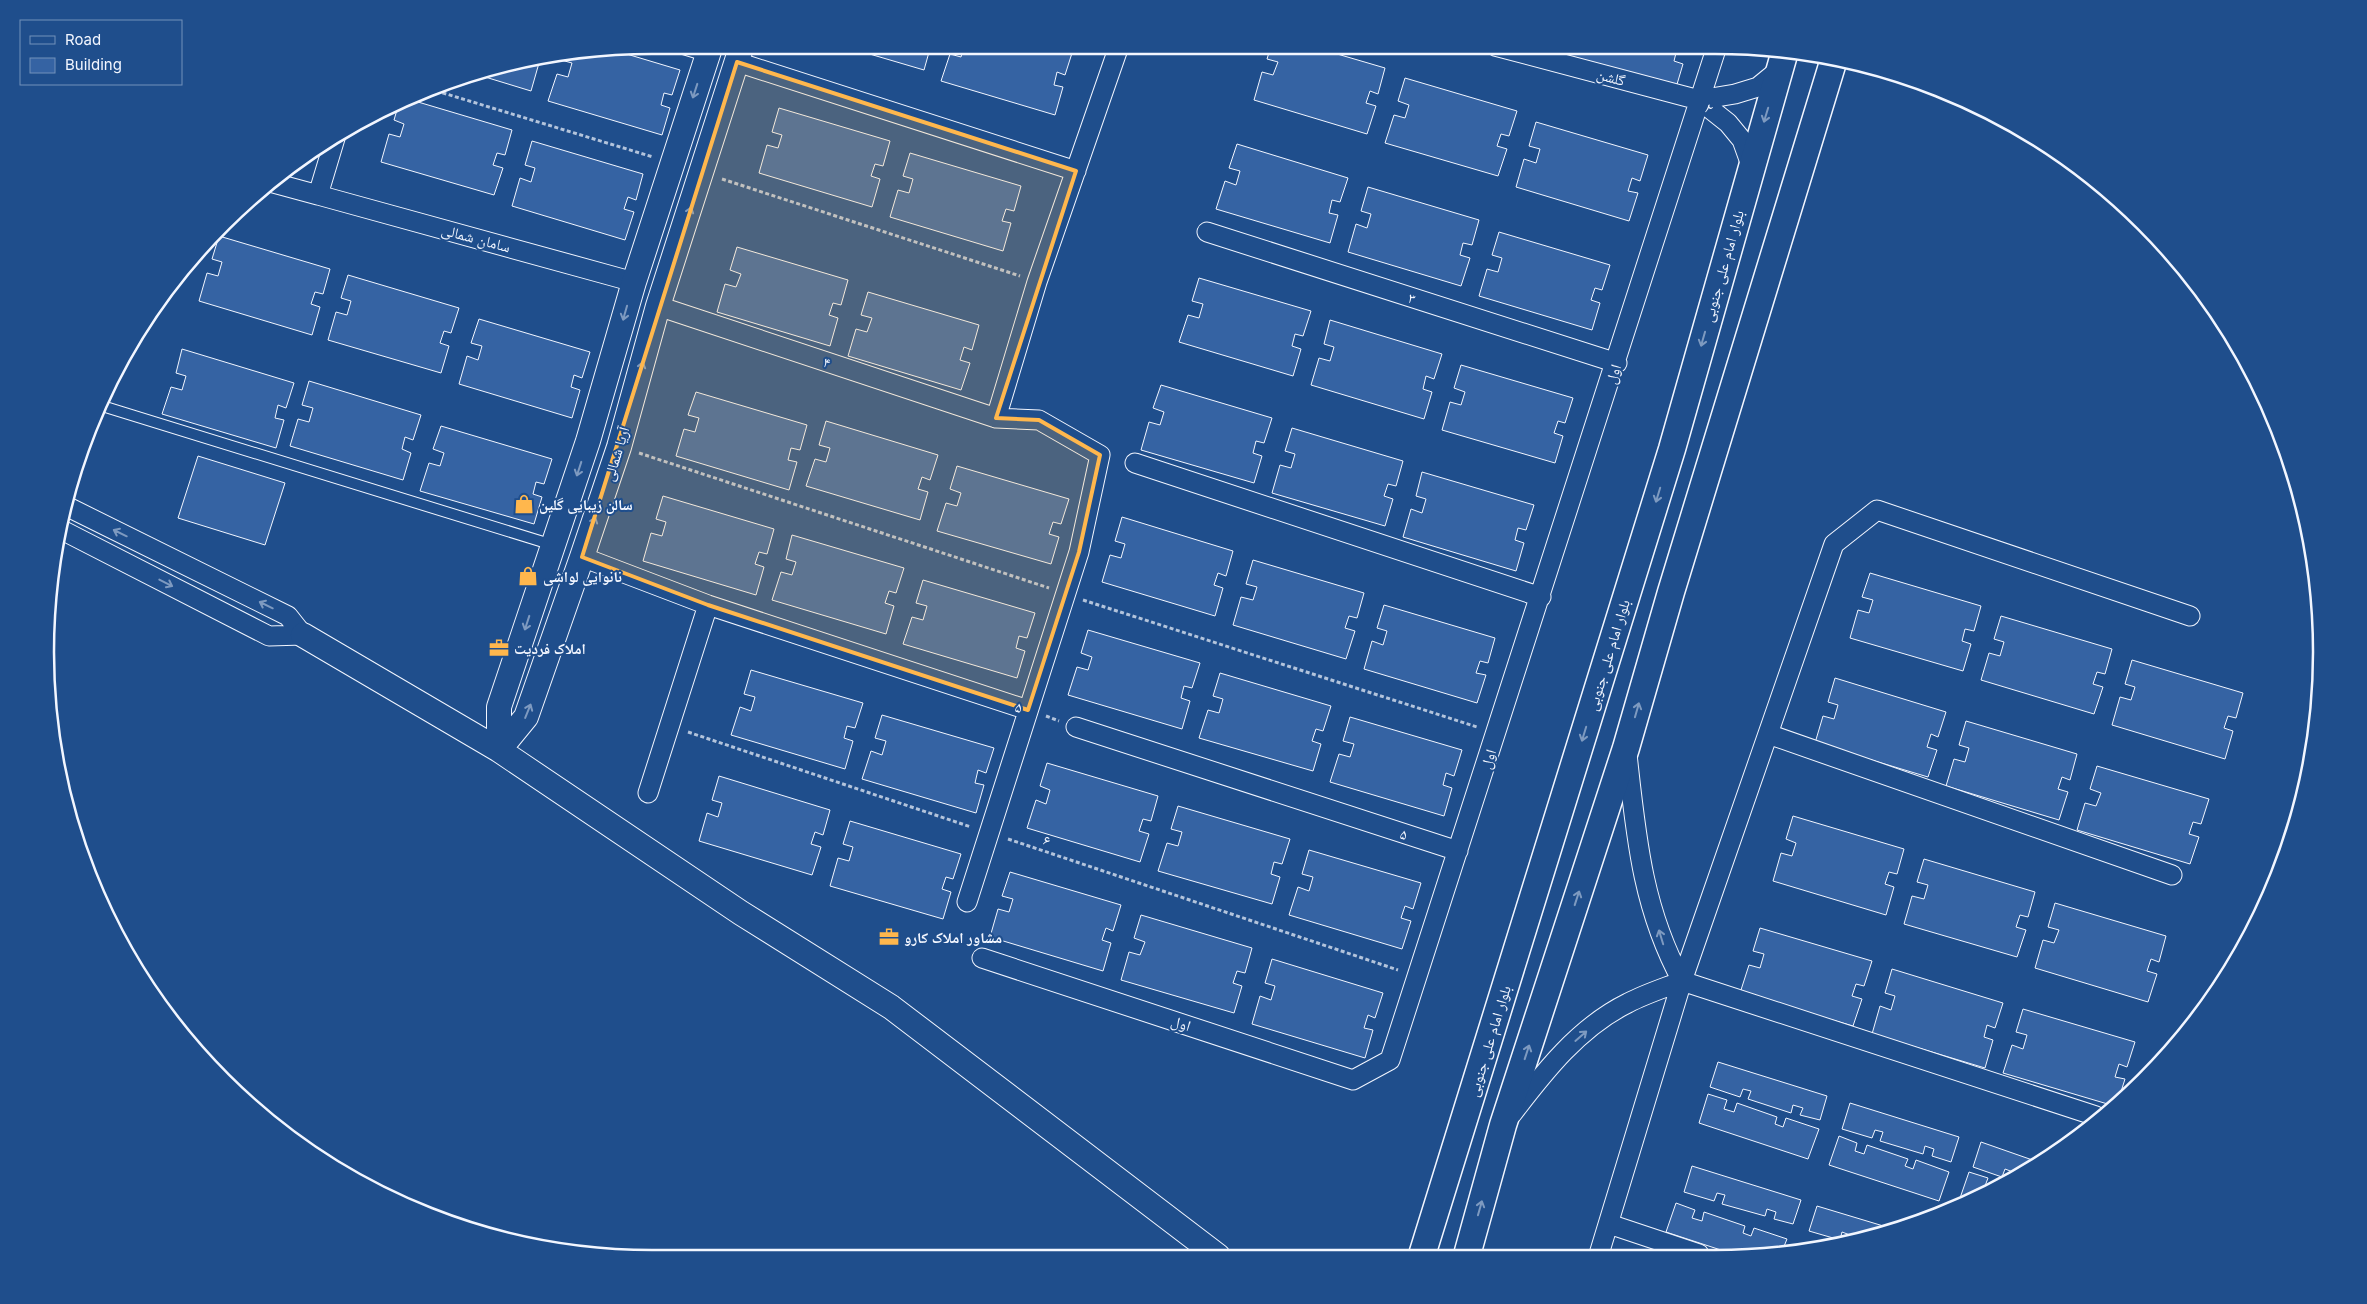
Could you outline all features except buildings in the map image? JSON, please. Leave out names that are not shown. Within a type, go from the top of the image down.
[{"type":"main road","name":"بلوار امام علی جنوبی","points":[[1424,1250],[1672,449],[1782,60]]},
{"type":"main road","points":[[1468,1250],[1501,1134],[1626,748],[1670,592],[1832,65]]},
{"type":"main road","points":[[1461,1131],[1501,1134]]},
{"type":"street","name":"آریا شمالی","points":[[499,750],[500,707],[588,441],[634,282],[707,54]]},
{"type":"street","name":"آریا شمالی","points":[[499,750],[526,717],[582,557],[619,447],[658,306],[703,173],[740,54]]},
{"type":"street","points":[[743,54],[1076,171]]},
{"type":"street","points":[[996,418],[1038,282],[1116,54]]},
{"type":"street","name":"گلشن","points":[[1525,54],[1699,100]]},
{"type":"street","name":"اول","points":[[982,958],[1353,1080],[1390,1060],[1541,597],[1714,54]]},
{"type":"street","name":"۲","points":[[1699,100],[1735,94],[1758,87],[1782,60]]},
{"type":"street","name":"۲","points":[[1699,100],[1728,123],[1742,140],[1751,165]]},
{"type":"street","points":[[318,195],[332,147]]},
{"type":"street","name":"سامان شمالی","points":[[279,184],[634,282]]},
{"type":"street","name":"۳","points":[[1207,232],[1616,363]]},
{"type":"street","name":"۴","points":[[658,306],[996,418],[1038,420],[1100,455],[1079,552],[1028,710]]},
{"type":"street","points":[[1134,462],[1541,597]]},
{"type":"street","points":[[71,509],[288,616],[303,635],[499,750],[740,913],[892,1007],[1210,1250]]},
{"type":"street","points":[[1601,1250],[1682,981],[1834,544],[1877,510],[2190,616]]},
{"type":"street","points":[[66,532],[269,636],[303,635]]},
{"type":"street","name":"۵","points":[[582,557],[708,604],[1028,710]]},
{"type":"street","points":[[648,793],[708,604]]},
{"type":"street","points":[[967,902],[1028,710]]},
{"type":"street","name":"۵","points":[[1076,728],[1458,851]]},
{"type":"street","points":[[1768,734],[2172,874]]},
{"type":"street","points":[[1626,748],[1639,858],[1665,950],[1682,981]]},
{"type":"street","points":[[1501,1134],[1546,1069],[1582,1033],[1627,1003],[1682,981],[2093,1115]]},
{"type":"street","points":[[1609,1224],[1687,1250]]},
{"type":"lane","points":[[106,407],[554,545]]},
{"type":"path","points":[[441,92],[672,163]]},
{"type":"path","points":[[703,173],[1038,282]]},
{"type":"path","name":"۵","points":[[1028,710],[1076,728]]},
{"type":"path","name":"۶","points":[[669,726],[1417,977]]},
{"type":"highlighted area","points":[[737,62],[1076,171],[996,418],[1039,420],[1100,455],[1079,552],[1028,710],[708,605],[582,557]]},
{"type":"place","name":"سالن زیبایی گلین","points":[[524,504]]},
{"type":"place","name":"نانوایی لواشی","points":[[528,576]]},
{"type":"place","name":"املاک فردیت","points":[[499,648]]},
{"type":"place","name":"مشاور املاک کارو","points":[[889,937]]}]
